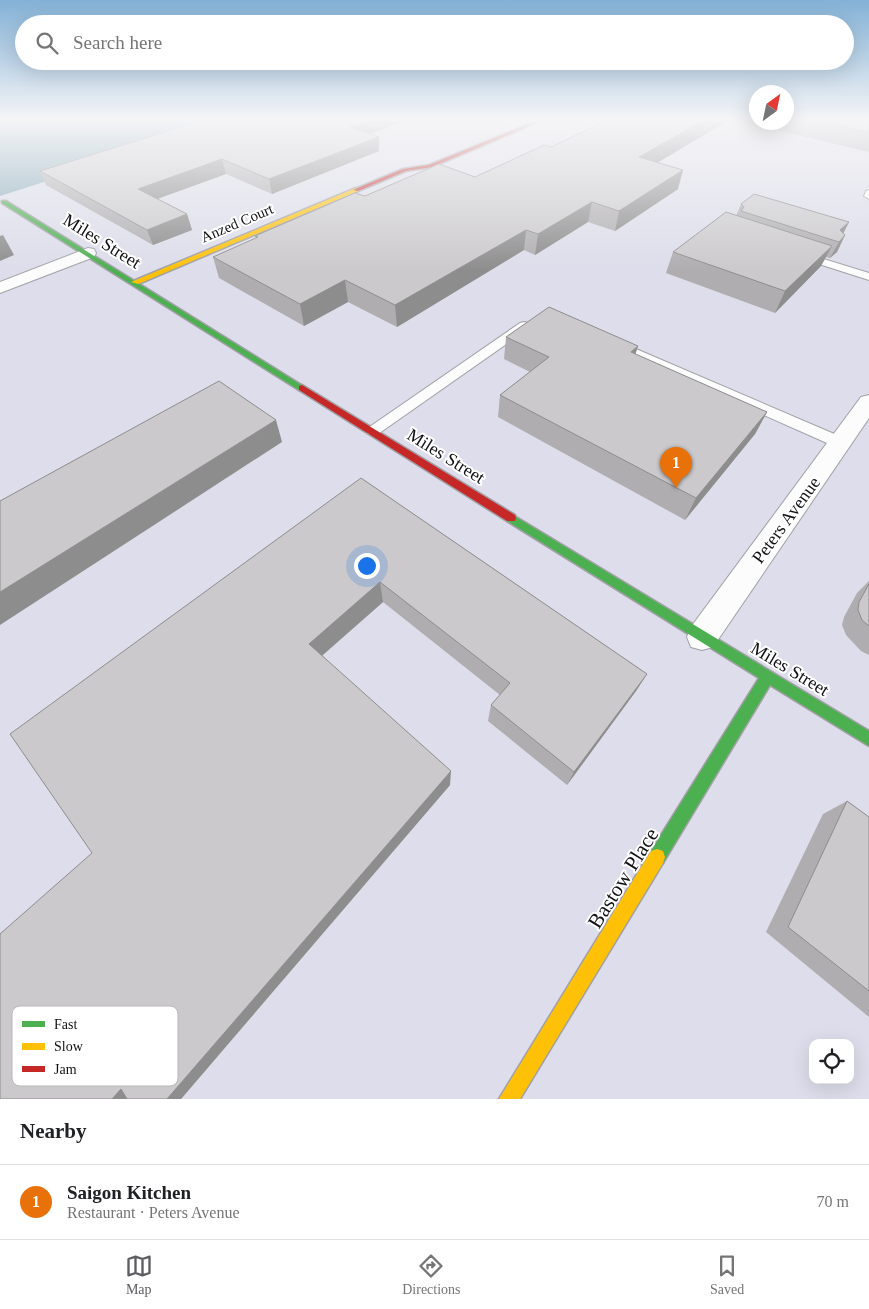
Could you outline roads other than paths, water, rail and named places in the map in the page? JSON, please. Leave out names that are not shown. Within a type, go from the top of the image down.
[{"type":"street","name":"Anzed Court","points":[[135,282],[387,177],[410,169]]},
{"type":"street","name":"Miles Street","points":[[4,202],[702,637],[869,738]]},
{"type":"street","points":[[0,288],[88,253]]},
{"type":"street","name":"Peters Avenue","points":[[702,637],[869,402]]},
{"type":"street","name":"Bastow Place","points":[[509,1099],[768,676]]},
{"type":"lane","points":[[794,253],[869,277]]},
{"type":"lane","points":[[373,431],[536,318]]},
{"type":"lane","points":[[606,340],[841,443]]},
{"type":"water","points":[[0,169],[84,169],[0,196]]},
{"type":"place","name":"Saigon Kitchen","points":[[676,488]]}]
